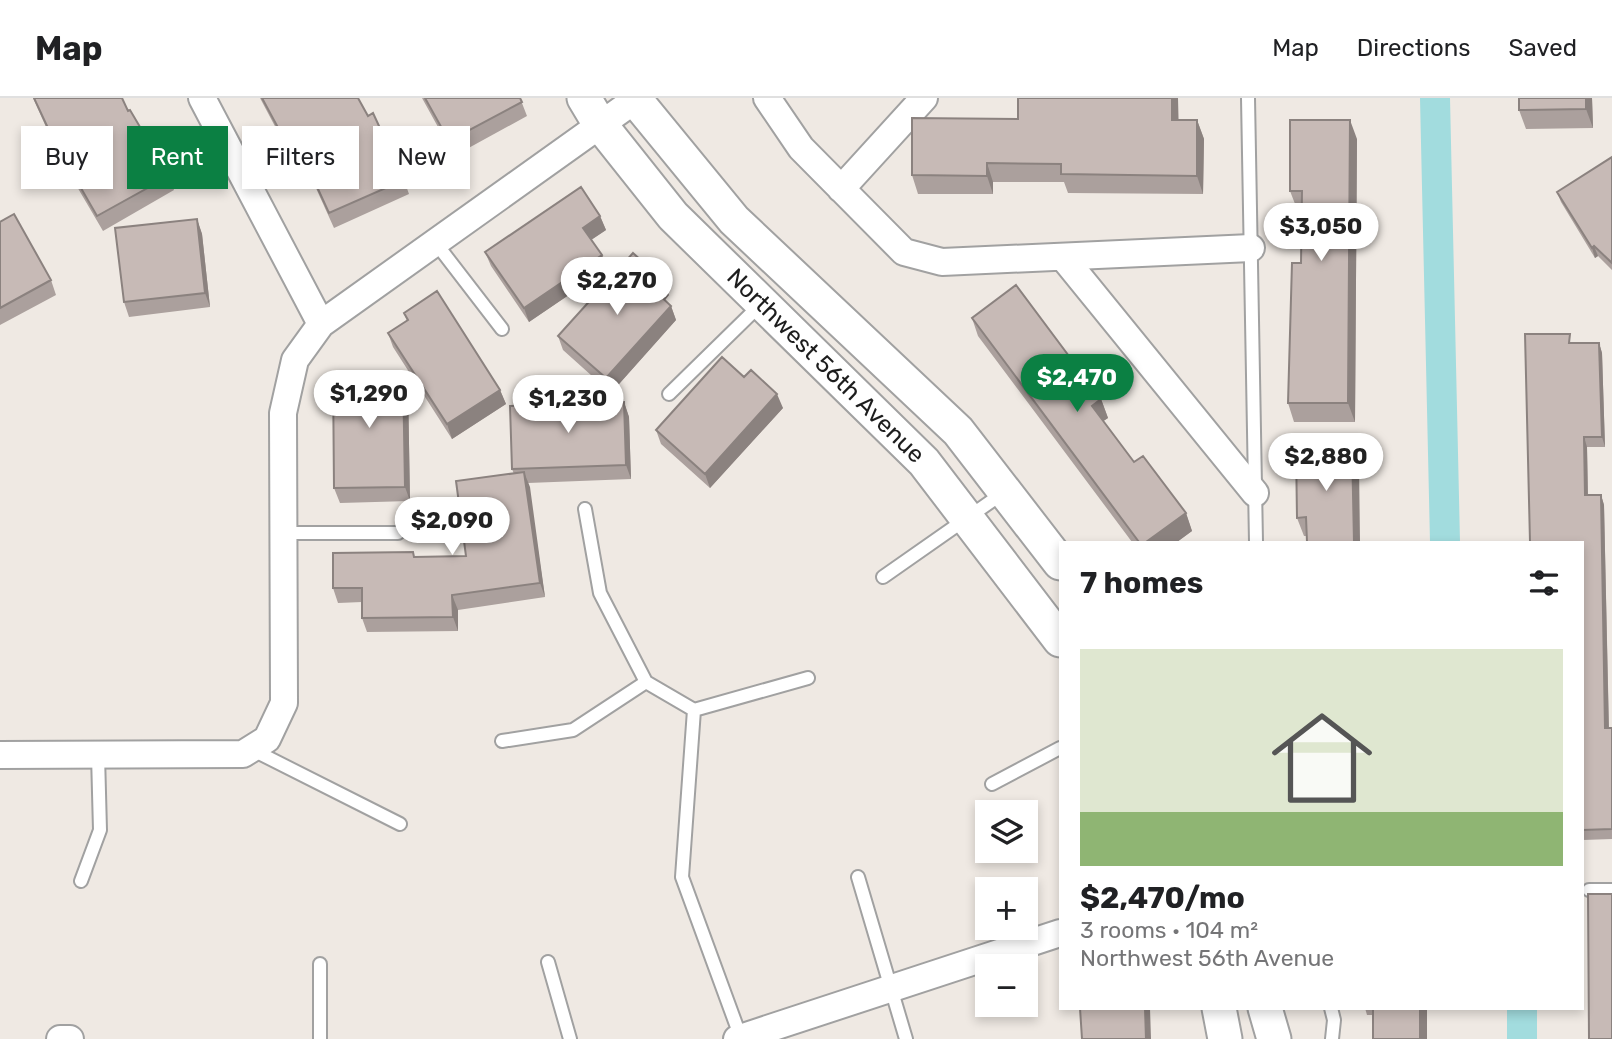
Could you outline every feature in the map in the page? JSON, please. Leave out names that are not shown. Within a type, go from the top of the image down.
[{"type":"street","points":[[202,98],[321,324]]},
{"type":"street","points":[[767,98],[801,148],[904,252],[942,262],[1251,248]]},
{"type":"street","points":[[841,189],[924,98]]},
{"type":"street","points":[[0,755],[243,754],[259,744],[284,704],[282,413],[295,360],[321,324],[435,242],[592,111],[634,99]]},
{"type":"street","name":"Northwest 56th Avenue","points":[[634,99],[734,220],[958,431],[1059,562]]},
{"type":"street","name":"Northwest 56th Avenue","points":[[592,111],[673,216],[924,462],[1059,639]]},
{"type":"street","points":[[1063,257],[1255,494]]},
{"type":"street","points":[[739,1038],[1059,933]]},
{"type":"street","points":[[1219,1010],[1225,1039]]},
{"type":"street","points":[[1266,1010],[1274,1039]]},
{"type":"street","points":[[60,1039],[70,1039]]},
{"type":"lane","points":[[1248,98],[1256,541]]},
{"type":"lane","points":[[435,242],[502,329]]},
{"type":"lane","points":[[669,394],[762,303]]},
{"type":"lane","points":[[883,577],[1006,491]]},
{"type":"lane","points":[[585,509],[600,593],[646,682],[694,710],[808,678]]},
{"type":"lane","points":[[283,533],[398,533]]},
{"type":"lane","points":[[502,741],[573,730],[646,682]]},
{"type":"lane","points":[[694,710],[682,877],[739,1038]]},
{"type":"lane","points":[[259,744],[400,824]]},
{"type":"lane","points":[[992,784],[1059,749]]},
{"type":"lane","points":[[81,881],[100,830],[99,755]]},
{"type":"lane","points":[[859,877],[906,1039]]},
{"type":"lane","points":[[1589,890],[1612,890]]},
{"type":"lane","points":[[548,962],[570,1039]]},
{"type":"lane","points":[[320,964],[320,1039]]},
{"type":"lane","points":[[1332,1010],[1334,1020],[1332,1039]]},
{"type":"building","points":[[34,98],[122,98],[139,126],[127,126],[127,189],[146,189],[97,216],[82,189],[113,189],[113,126],[47,126]]},
{"type":"building","points":[[262,98],[358,98],[368,116],[373,113],[379,126],[373,126],[373,189],[384,189],[329,213],[318,189],[359,189],[359,126],[277,126]]},
{"type":"building","points":[[425,98],[520,98],[522,102],[470,130],[470,126],[441,126]]},
{"type":"building","points":[[1018,98],[1172,98],[1172,120],[1197,120],[1197,176],[1061,174],[1061,164],[987,163],[987,176],[912,175],[912,118],[1018,119]]},
{"type":"building","points":[[1519,98],[1586,98],[1586,109],[1519,110]]},
{"type":"building","points":[[1290,120],[1350,120],[1348,403],[1288,403],[1292,263],[1301,263],[1302,191],[1290,191]]},
{"type":"building","points":[[1612,157],[1612,263],[1594,246],[1592,248],[1557,192]]},
{"type":"building","points":[[581,187],[600,216],[583,228],[602,255],[524,308],[485,252]]},
{"type":"building","points":[[14,214],[51,280],[0,308],[0,222]]},
{"type":"building","points":[[197,219],[205,293],[124,302],[115,228]]},
{"type":"building","points":[[633,253],[664,281],[655,291],[671,306],[606,378],[558,336]]},
{"type":"building","points":[[1016,285],[1101,399],[1092,406],[1134,462],[1143,456],[1186,513],[1147,541],[1138,541],[972,318]]},
{"type":"building","points":[[437,291],[500,390],[447,424],[388,333],[408,320],[404,313]]},
{"type":"building","points":[[1525,334],[1570,334],[1569,343],[1599,343],[1602,437],[1584,437],[1585,495],[1601,495],[1605,728],[1612,728],[1612,829],[1584,830],[1584,541],[1530,541]]},
{"type":"building","points":[[722,357],[744,377],[751,370],[777,394],[705,474],[656,430]]},
{"type":"building","points":[[333,372],[403,372],[405,487],[334,488]]},
{"type":"building","points":[[624,402],[626,465],[512,469],[510,406]]},
{"type":"building","points":[[1352,446],[1354,541],[1307,541],[1306,517],[1297,518],[1296,447]]},
{"type":"building","points":[[524,472],[540,583],[452,595],[453,617],[362,618],[362,588],[333,588],[333,553],[413,552],[414,557],[466,556],[456,481]]},
{"type":"building","points":[[1588,894],[1612,894],[1612,1039],[1589,1039]]},
{"type":"building","points":[[1080,1010],[1145,1010],[1146,1039],[1082,1039]]},
{"type":"building","points":[[1373,1010],[1420,1010],[1420,1039],[1373,1039]]},
{"type":"waterway","points":[[1435,98],[1445,541]]},
{"type":"waterway","points":[[1522,1010],[1522,1039]]}]
